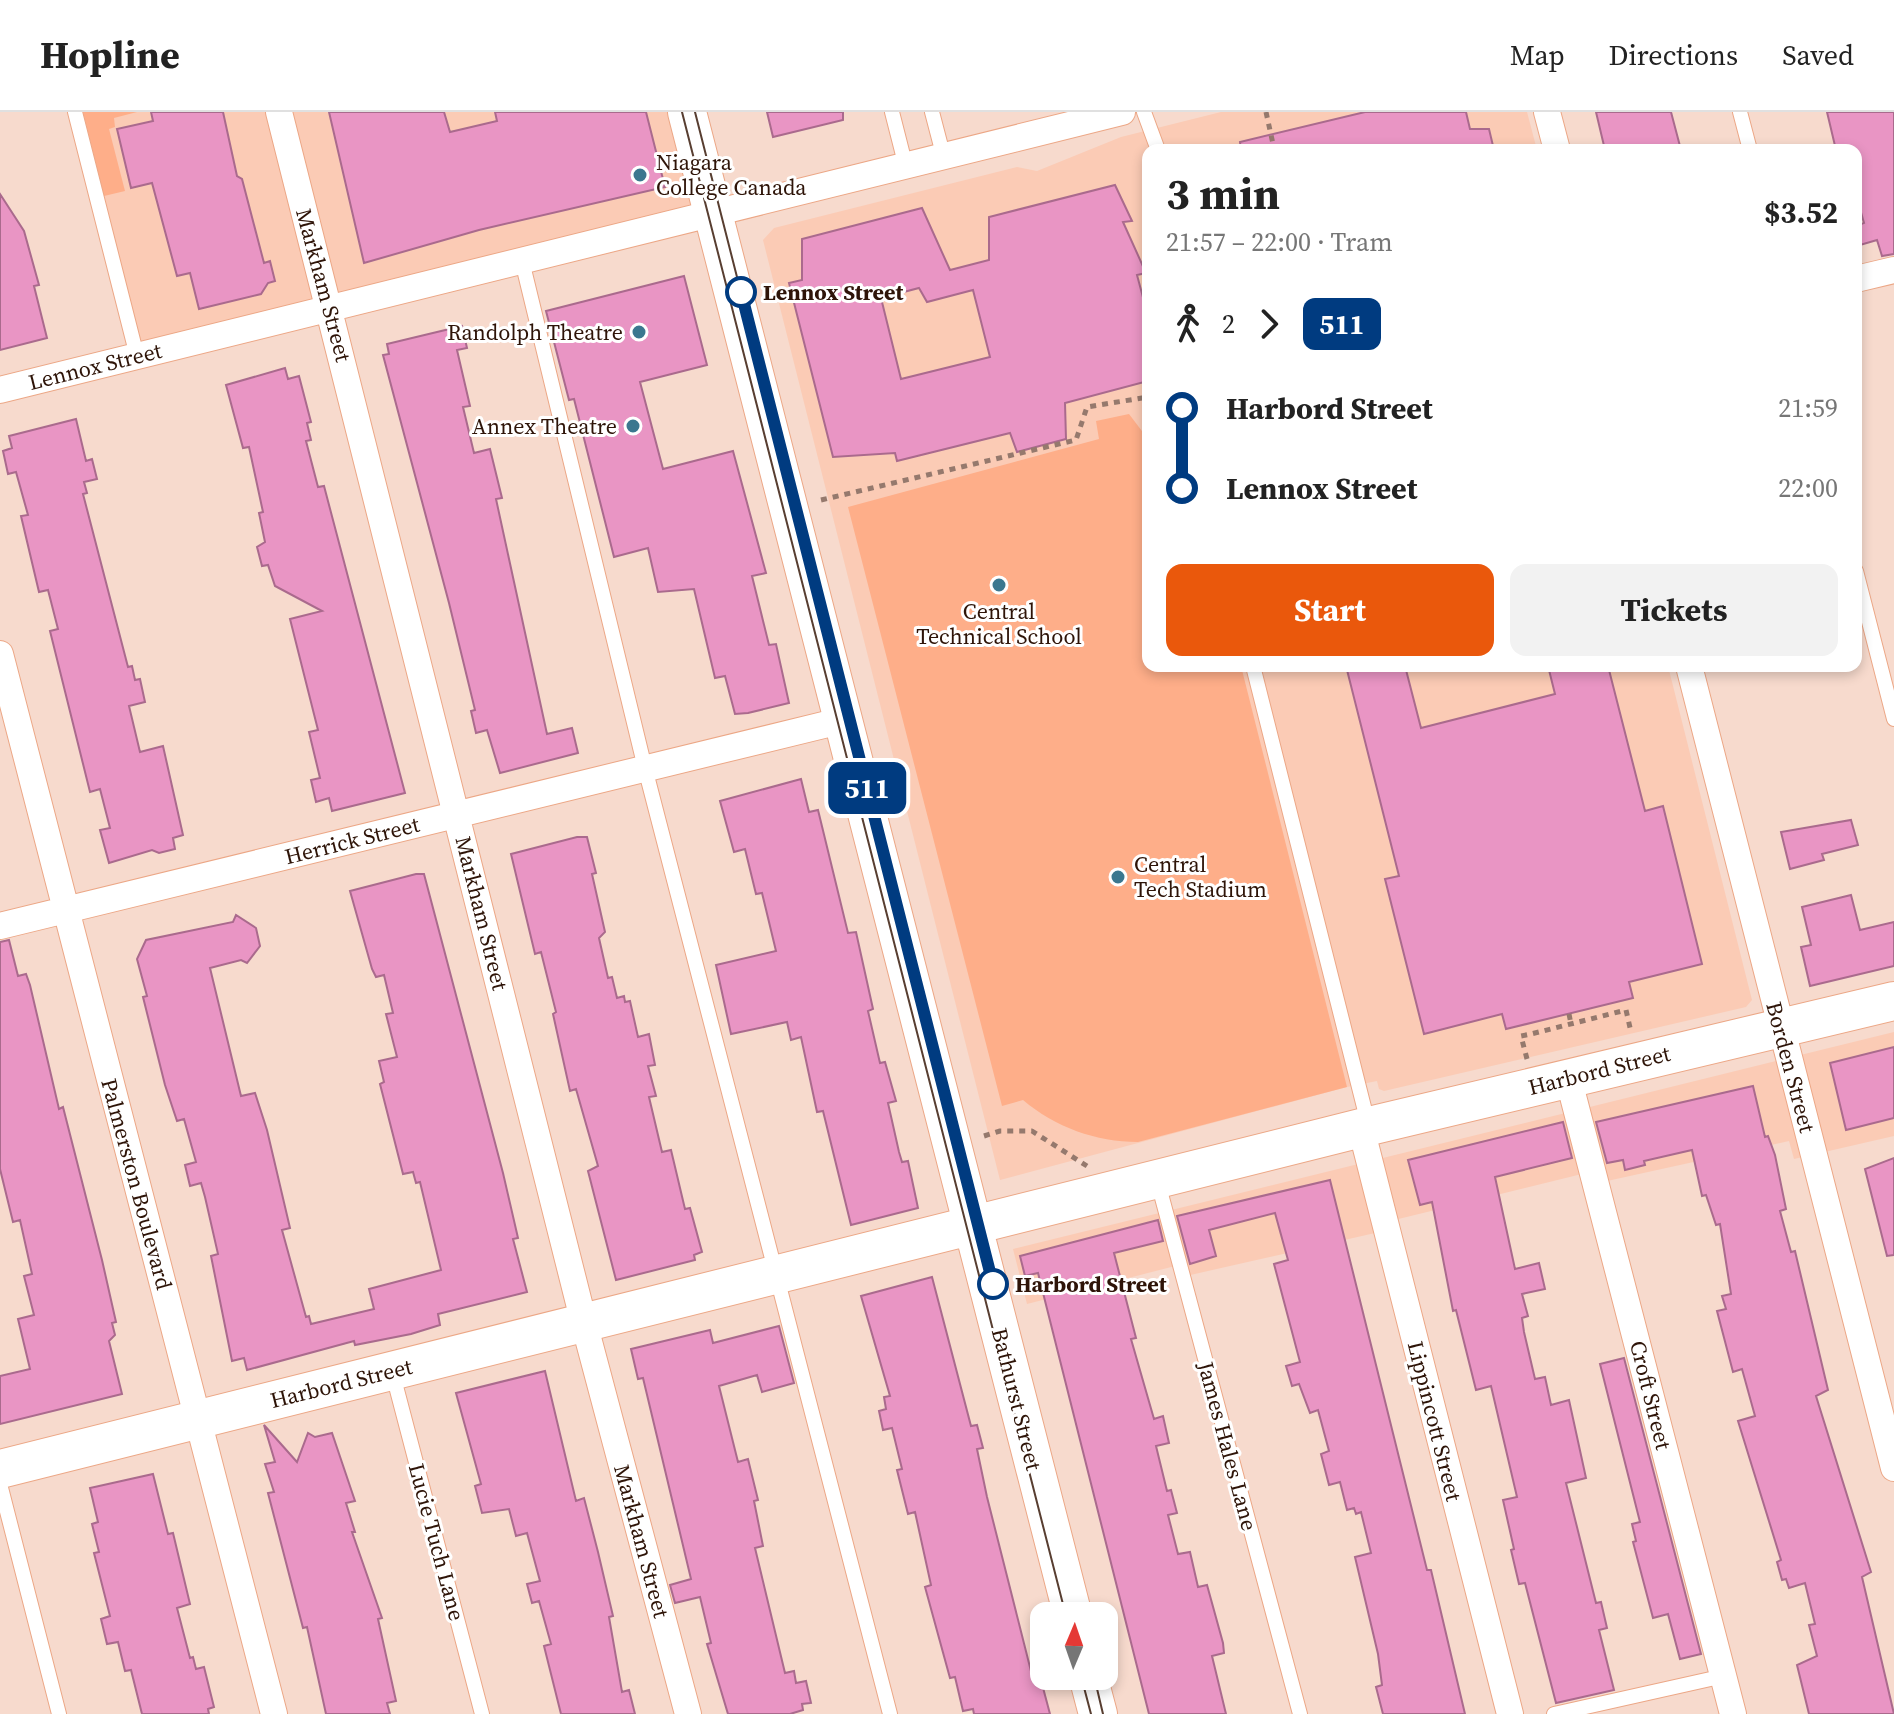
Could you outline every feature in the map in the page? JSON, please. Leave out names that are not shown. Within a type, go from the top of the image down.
[{"type":"street","name":"Markham Street","points":[[279,112],[331,308],[584,1323],[688,1714]]},
{"type":"street","name":"Bathurst Street","points":[[687,112],[1069,1602]]},
{"type":"street","points":[[1547,112],[1555,144]]},
{"type":"street","name":"Lennox Street","points":[[0,390],[944,158],[1108,114]]},
{"type":"street","points":[[1862,278],[1894,270]]},
{"type":"street","name":"Palmerston Boulevard","points":[[0,654],[274,1714]]},
{"type":"street","name":"Borden Street","points":[[1691,672],[1894,1468]]},
{"type":"street","name":"Herrick Street","points":[[0,926],[844,720]]},
{"type":"street","name":"Harbord Street","points":[[0,1469],[1365,1127],[1894,1001]]},
{"type":"street","name":"Croft Street","points":[[1568,1077],[1733,1714]]},
{"type":"street","name":"Lippincott Street","points":[[1365,1127],[1510,1714]]},
{"type":"street","points":[[1092,1690],[1098,1714]]},
{"type":"lane","points":[[75,112],[137,356]]},
{"type":"lane","points":[[892,112],[906,167]]},
{"type":"lane","points":[[932,112],[944,158]]},
{"type":"lane","points":[[1144,112],[1156,144]]},
{"type":"lane","points":[[1740,112],[1748,144]]},
{"type":"lane","points":[[522,261],[645,768],[890,1714]]},
{"type":"lane","points":[[1862,594],[1894,719]]},
{"type":"lane","points":[[1254,672],[1365,1127]]},
{"type":"lane","name":"James Hales Lane","points":[[1157,1179],[1300,1714]]},
{"type":"lane","name":"Lucie Tuch Lane","points":[[392,1371],[482,1714]]},
{"type":"lane","points":[[0,1484],[59,1714]]},
{"type":"lane","points":[[1554,1714],[1724,1676]]},
{"type":"path","points":[[1266,112],[1273,144]]},
{"type":"path","points":[[821,500],[1076,440],[1087,407],[1142,398]]},
{"type":"path","points":[[1528,1061],[1521,1036],[1626,1010],[1632,1037]]},
{"type":"path","points":[[1569,1014],[1571,1024]]},
{"type":"path","points":[[984,1136],[1008,1130],[1032,1131],[1087,1166]]},
{"type":"shaded area","points":[[75,112],[687,112],[713,214],[137,356]]},
{"type":"shaded area","points":[[83,112],[137,112],[114,118],[115,127],[109,129],[125,191],[104,196]]},
{"type":"shaded area","name":"Central Technical School","points":[[1221,112],[1527,112],[1535,144],[1142,144],[1142,672],[1670,672],[1752,1000],[1746,1007],[1384,1091],[1379,1089],[1377,1081],[1347,1087],[1000,1180],[763,240],[774,228],[1017,167],[1037,171],[1121,137]]},
{"type":"shaded area","name":"Central Tech Stadium","points":[[1129,414],[1142,431],[1142,672],[1243,672],[1347,1087],[1138,1142],[1107,1139],[1077,1131],[1035,1110],[1023,1100],[1002,1106],[848,507],[1099,439],[1096,421]]},
{"type":"shaded area","points":[[1894,1032],[1894,1136],[1794,1159],[1789,1141],[1598,1183],[1594,1171],[1374,1225],[1375,1233],[1186,1276],[1183,1264],[1027,1304],[1013,1249]]},
{"type":"building","points":[[151,112],[223,112],[237,176],[242,179],[264,263],[270,261],[275,281],[268,283],[261,294],[199,309],[190,273],[177,276],[152,183],[131,188],[117,129],[153,121]]},
{"type":"building","points":[[329,112],[444,112],[450,132],[497,121],[495,112],[646,112],[665,187],[479,230],[364,263]]},
{"type":"building","points":[[767,112],[843,112],[843,120],[773,137]]},
{"type":"building","points":[[1365,112],[1466,112],[1470,129],[1489,129],[1493,144],[1240,144]]},
{"type":"building","points":[[1596,112],[1671,112],[1679,144],[1604,144]]},
{"type":"building","points":[[1827,112],[1894,112],[1894,254],[1882,256],[1877,240],[1862,244],[1862,144],[1835,144]]},
{"type":"building","points":[[1115,185],[1132,221],[1123,222],[1142,264],[1142,274],[1137,275],[1142,294],[1142,383],[1065,403],[1066,439],[1017,452],[1010,433],[897,461],[895,453],[833,457],[789,283],[802,280],[802,239],[922,208],[950,270],[989,260],[989,217]],"holes":[[[919,288],[927,302],[973,290],[990,357],[901,379],[881,298]]]},
{"type":"building","points":[[0,194],[24,231],[39,285],[34,286],[47,338],[0,350]]},
{"type":"building","points":[[684,276],[707,365],[640,382],[663,469],[733,451],[766,573],[752,576],[769,645],[776,644],[789,703],[748,713],[735,714],[725,676],[715,678],[694,589],[658,592],[648,548],[614,557],[574,399],[569,400],[546,311]]},
{"type":"building","points":[[462,326],[467,348],[457,350],[470,406],[463,407],[474,453],[490,449],[502,498],[496,499],[547,734],[572,728],[578,753],[500,773],[487,730],[476,733],[471,711],[475,710],[449,603],[383,355],[389,354],[387,344]]},
{"type":"building","points":[[285,368],[288,379],[299,376],[311,422],[307,423],[311,440],[306,441],[318,487],[324,486],[405,793],[332,811],[329,798],[316,802],[311,780],[320,778],[309,732],[318,730],[290,619],[322,611],[275,586],[268,565],[262,566],[257,547],[265,542],[259,513],[263,512],[249,447],[243,448],[226,385]]},
{"type":"building","points":[[76,419],[86,461],[92,459],[97,479],[84,482],[87,493],[83,494],[128,667],[132,666],[135,680],[140,679],[145,702],[129,706],[140,752],[163,746],[183,835],[173,838],[175,849],[159,853],[152,850],[109,863],[100,830],[110,828],[100,789],[90,792],[50,631],[58,629],[48,590],[39,592],[21,516],[28,515],[16,472],[8,474],[3,451],[12,448],[9,436]]},
{"type":"building","points":[[1348,672],[1407,672],[1421,728],[1555,694],[1550,672],[1610,672],[1645,811],[1663,806],[1702,964],[1629,982],[1633,998],[1506,1029],[1502,1014],[1424,1034],[1385,879],[1399,876]]},
{"type":"building","points":[[801,779],[809,812],[818,810],[848,933],[856,932],[873,1009],[868,1011],[880,1063],[885,1062],[896,1101],[888,1103],[899,1152],[902,1162],[908,1161],[918,1208],[851,1225],[823,1111],[817,1112],[801,1037],[791,1040],[787,1022],[731,1034],[716,965],[776,951],[762,893],[756,894],[745,849],[734,852],[720,801]]},
{"type":"building","points":[[1851,820],[1858,845],[1822,854],[1824,860],[1790,869],[1781,832]]},
{"type":"building","points":[[587,837],[596,873],[592,874],[605,932],[599,938],[608,978],[612,977],[617,998],[624,996],[625,1002],[630,1001],[638,1037],[649,1034],[655,1065],[648,1066],[656,1096],[649,1097],[662,1152],[671,1150],[685,1209],[690,1208],[702,1252],[694,1255],[695,1260],[616,1280],[588,1171],[598,1166],[576,1089],[570,1091],[553,1014],[556,1012],[541,952],[535,954],[511,854]]},
{"type":"building","points":[[424,874],[503,1173],[518,1238],[513,1239],[527,1292],[438,1314],[440,1325],[411,1334],[355,1345],[354,1341],[247,1370],[244,1358],[232,1361],[211,1256],[218,1254],[205,1197],[201,1183],[190,1186],[185,1165],[196,1162],[184,1119],[177,1121],[165,1085],[137,959],[146,940],[233,922],[236,915],[256,928],[260,946],[247,963],[241,960],[210,968],[241,1096],[255,1093],[267,1130],[290,1228],[282,1230],[306,1317],[309,1316],[311,1324],[374,1309],[369,1289],[441,1270],[420,1182],[416,1183],[413,1172],[403,1174],[380,1084],[384,1082],[379,1061],[397,1057],[386,1014],[393,1013],[384,975],[376,977],[372,969],[350,891]]},
{"type":"building","points":[[1851,895],[1860,930],[1894,922],[1894,966],[1810,986],[1801,947],[1811,945],[1802,907]]},
{"type":"building","points":[[9,940],[18,976],[26,974],[30,985],[59,1109],[63,1107],[102,1260],[116,1322],[112,1323],[115,1335],[109,1341],[122,1394],[0,1424],[0,1376],[30,1369],[18,1319],[34,1315],[24,1276],[32,1274],[20,1220],[13,1222],[0,1169],[0,942]]},
{"type":"building","points":[[1894,1047],[1894,1118],[1846,1130],[1830,1063]]},
{"type":"building","points":[[1753,1086],[1765,1137],[1768,1136],[1775,1155],[1786,1209],[1780,1211],[1791,1252],[1795,1251],[1828,1390],[1816,1396],[1871,1572],[1862,1577],[1894,1714],[1809,1714],[1797,1665],[1817,1656],[1809,1625],[1815,1624],[1805,1583],[1789,1588],[1786,1579],[1782,1580],[1777,1562],[1781,1560],[1738,1421],[1755,1416],[1742,1369],[1733,1372],[1717,1311],[1726,1309],[1722,1296],[1731,1294],[1720,1224],[1716,1225],[1706,1195],[1702,1196],[1692,1150],[1644,1161],[1645,1165],[1625,1170],[1623,1160],[1607,1163],[1596,1122]]},
{"type":"building","points":[[1563,1122],[1572,1158],[1495,1177],[1515,1269],[1539,1263],[1545,1289],[1522,1294],[1528,1316],[1522,1318],[1524,1332],[1535,1379],[1545,1377],[1551,1405],[1569,1400],[1586,1478],[1566,1483],[1596,1603],[1601,1602],[1607,1628],[1599,1630],[1614,1690],[1556,1703],[1525,1583],[1519,1584],[1511,1550],[1514,1549],[1503,1500],[1517,1497],[1491,1386],[1476,1390],[1456,1310],[1453,1311],[1432,1202],[1420,1205],[1408,1160]]},
{"type":"building","points":[[1894,1158],[1894,1255],[1887,1256],[1865,1169]]},
{"type":"building","points":[[1330,1180],[1465,1714],[1383,1714],[1376,1687],[1382,1685],[1378,1654],[1355,1557],[1371,1553],[1361,1512],[1356,1514],[1354,1508],[1347,1510],[1340,1482],[1329,1485],[1321,1454],[1329,1451],[1318,1410],[1310,1413],[1299,1384],[1292,1386],[1286,1366],[1300,1362],[1274,1264],[1288,1260],[1275,1213],[1209,1230],[1216,1256],[1190,1264],[1177,1216]]},
{"type":"building","points":[[1158,1220],[1163,1241],[1114,1253],[1136,1338],[1131,1339],[1154,1419],[1163,1416],[1169,1443],[1156,1446],[1167,1491],[1171,1490],[1177,1513],[1168,1515],[1178,1554],[1190,1552],[1198,1587],[1207,1585],[1223,1643],[1224,1653],[1212,1656],[1226,1714],[1149,1714],[1038,1273],[1025,1276],[1020,1256]]},
{"type":"building","points":[[932,1277],[971,1426],[977,1425],[983,1448],[977,1449],[1030,1667],[1030,1690],[1044,1690],[1050,1714],[974,1714],[973,1709],[963,1711],[955,1677],[950,1678],[925,1587],[931,1585],[915,1512],[908,1514],[897,1470],[902,1469],[892,1428],[883,1430],[879,1411],[886,1409],[884,1397],[890,1396],[861,1296]]},
{"type":"building","points":[[779,1326],[794,1383],[762,1392],[757,1375],[719,1386],[738,1462],[748,1459],[758,1500],[754,1501],[763,1546],[755,1548],[785,1673],[794,1671],[796,1683],[806,1681],[811,1703],[802,1704],[803,1710],[790,1714],[728,1714],[707,1644],[711,1643],[700,1597],[675,1603],[670,1585],[691,1579],[643,1378],[638,1379],[631,1349],[710,1330],[713,1343]]},
{"type":"building","points":[[1624,1358],[1701,1654],[1680,1659],[1668,1614],[1653,1618],[1633,1542],[1636,1541],[1632,1524],[1640,1522],[1600,1364]]},
{"type":"building","points":[[545,1371],[576,1501],[584,1498],[598,1552],[613,1616],[609,1617],[622,1692],[629,1690],[635,1714],[561,1714],[544,1646],[551,1644],[539,1601],[532,1603],[527,1584],[540,1581],[527,1533],[516,1536],[509,1509],[482,1513],[475,1486],[481,1484],[456,1393]]},
{"type":"building","points":[[264,1425],[297,1462],[308,1433],[315,1437],[332,1433],[355,1501],[346,1503],[355,1532],[352,1532],[382,1618],[378,1619],[396,1701],[387,1703],[390,1714],[326,1714],[307,1627],[303,1628],[268,1493],[274,1492],[265,1464],[275,1462]]},
{"type":"building","points":[[153,1474],[168,1534],[173,1533],[190,1604],[177,1608],[190,1658],[193,1657],[196,1669],[204,1667],[214,1707],[208,1709],[209,1714],[142,1714],[131,1670],[125,1671],[118,1642],[107,1644],[101,1619],[110,1616],[94,1553],[99,1552],[92,1524],[98,1522],[90,1488]]},
{"type":"tram line","points":[[682,112],[1062,1602]]},
{"type":"tram line","points":[[695,112],[993,1283]]},
{"type":"tram line","name":"511","points":[[741,292],[993,1284]]},
{"type":"tram line","points":[[1085,1690],[1091,1714]]},
{"type":"tram line","points":[[1097,1690],[1103,1714]]},
{"type":"place","name":"Niagara College Canada","points":[[640,175]]},
{"type":"place","name":"Lennox Street","points":[[741,292]]},
{"type":"place","name":"Randolph Theatre","points":[[639,332]]},
{"type":"place","name":"Annex Theatre","points":[[633,426]]},
{"type":"place","name":"Central Technical School","points":[[999,585]]},
{"type":"place","name":"Central Tech Stadium","points":[[1118,877]]},
{"type":"place","name":"Harbord Street","points":[[993,1284]]}]
